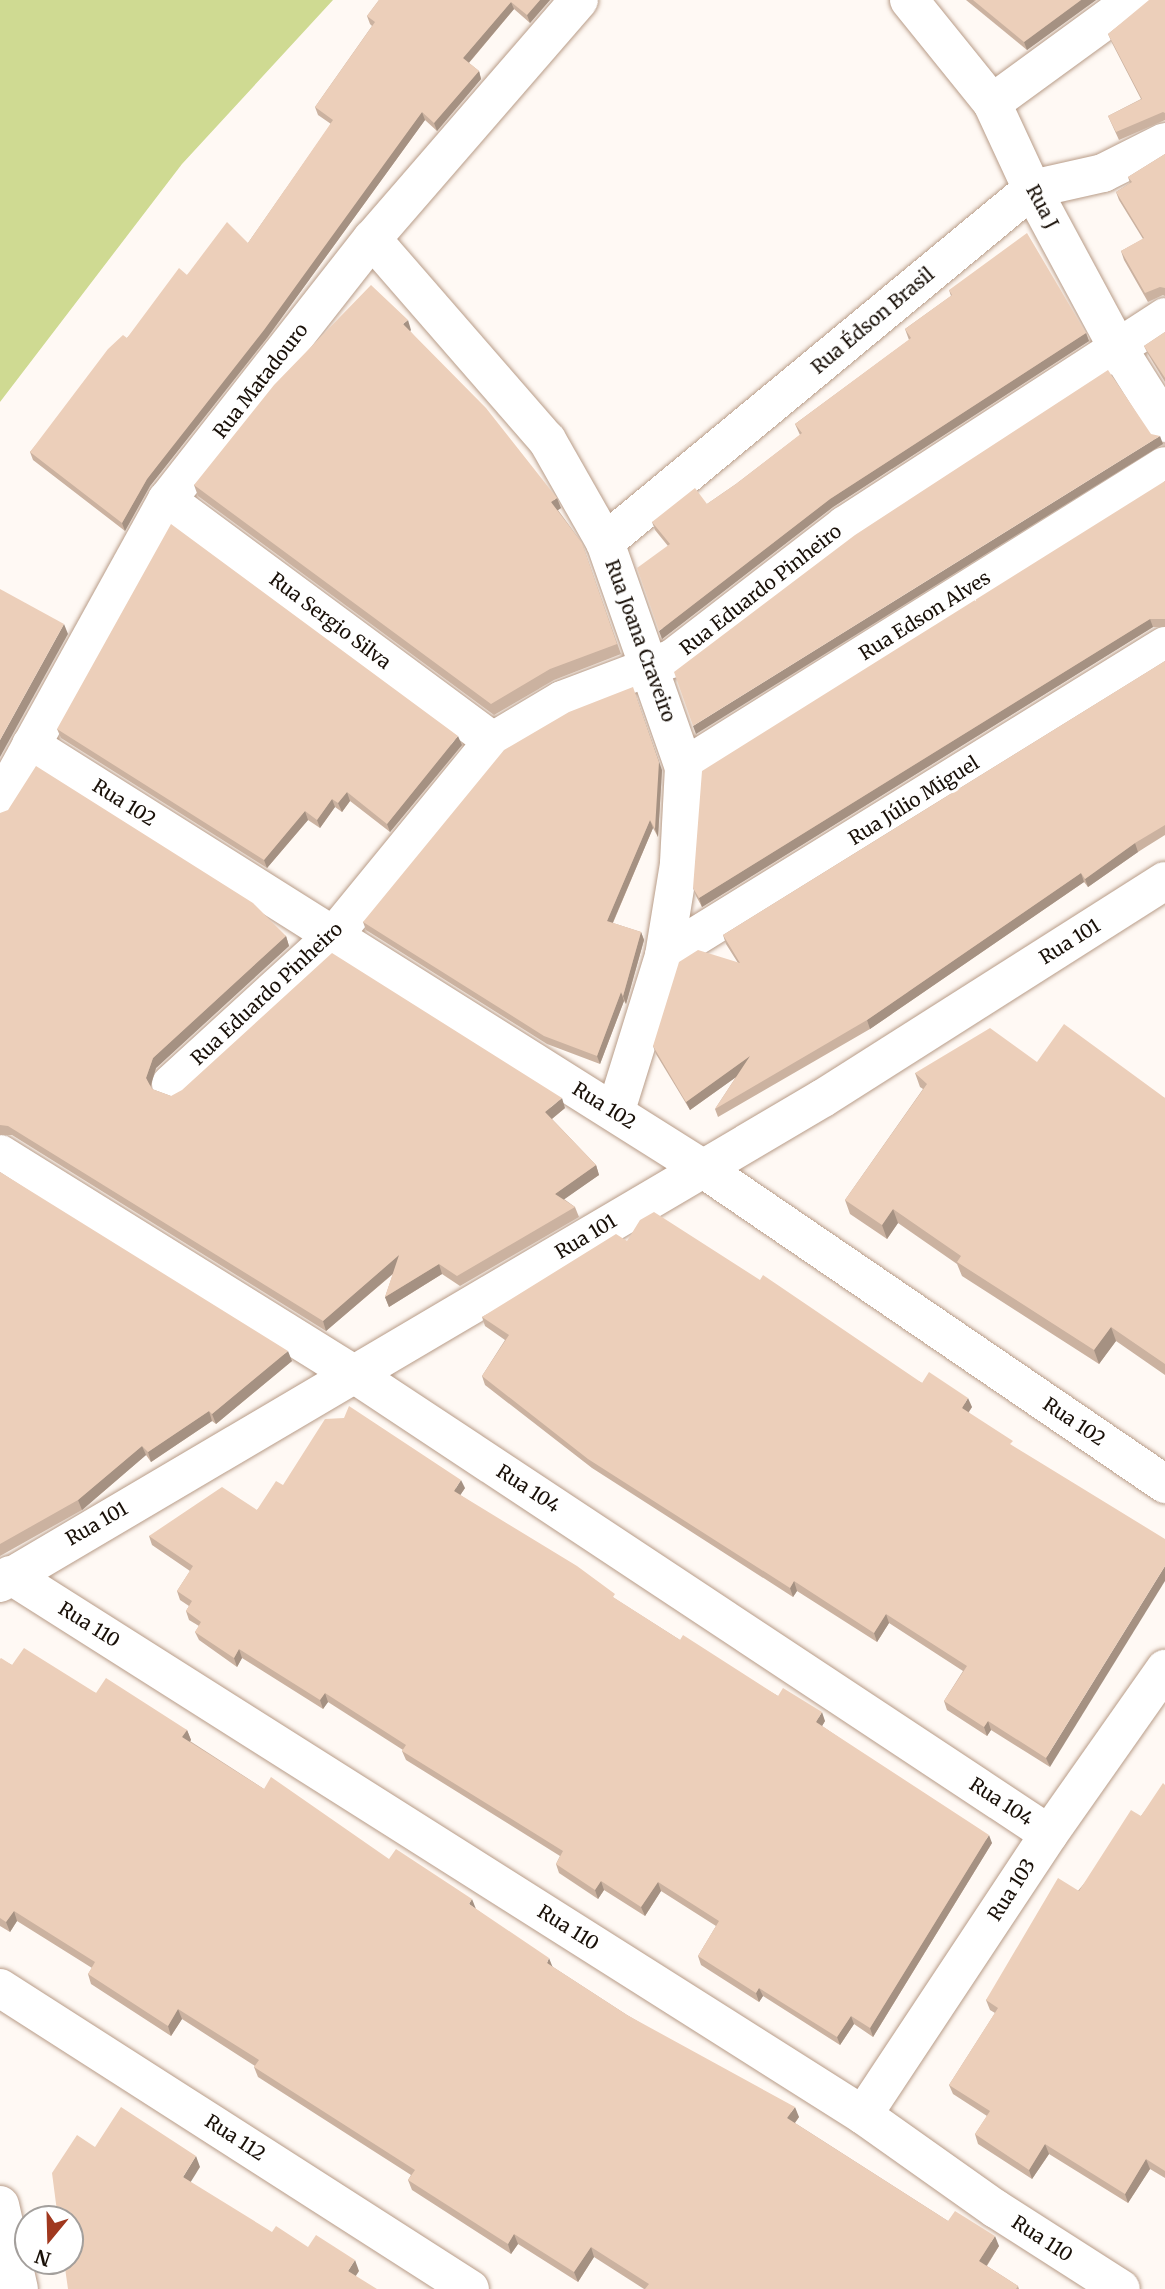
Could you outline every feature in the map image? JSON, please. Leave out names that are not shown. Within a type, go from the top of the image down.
[{"type":"street","name":"Rua Matadouro","points":[[0,802],[167,500],[372,239],[579,0]]},
{"type":"street","points":[[992,103],[1132,0]]},
{"type":"street","name":"Rua J","points":[[928,6],[992,103],[1032,189],[1117,347],[1165,423]]},
{"type":"street","name":"Rua Édson Brasil","points":[[605,542],[1032,189],[1103,173],[1165,142]]},
{"type":"street","name":"Rua Joana Craveiro","points":[[372,239],[547,440],[605,542],[684,767],[679,864],[664,956],[615,1113]]},
{"type":"street","name":"Rua Eduardo Pinheiro","points":[[171,1084],[334,935],[493,741],[562,701],[673,658],[845,525],[1165,317]]},
{"type":"street","name":"Rua Edson Alves","points":[[684,767],[1165,466]]},
{"type":"street","name":"Rua Sergio Silva","points":[[167,500],[493,741]]},
{"type":"street","name":"Rua Júlio Miguel","points":[[664,956],[1165,646]]},
{"type":"street","name":"Rua 102","points":[[31,745],[702,1168],[1165,1484]]},
{"type":"street","name":"Rua 101","points":[[5,1579],[823,1098],[1165,881]]},
{"type":"street","name":"Rua 104","points":[[0,1154],[354,1374],[1049,1834]]},
{"type":"street","name":"Rua 110","points":[[5,1579],[863,2115],[996,2209],[1121,2289]]},
{"type":"street","name":"Rua 103","points":[[863,2115],[1049,1834],[1165,1669]]},
{"type":"street","name":"Rua 112","points":[[0,1988],[470,2289]]},
{"type":"street","points":[[0,2205],[19,2289]]},
{"type":"green space","points":[[0,0],[333,0],[182,164],[0,402]]},
{"type":"building","points":[[379,0],[540,0],[527,15],[511,2],[463,58],[479,71],[434,123],[422,112],[264,330],[147,479],[122,523],[30,452],[108,349],[123,335],[127,338],[179,268],[187,275],[227,222],[248,243],[333,120],[315,107],[375,22],[367,16]]},
{"type":"building","points":[[973,0],[1081,0],[1024,42]]},
{"type":"building","points":[[1149,0],[1165,0],[1165,113],[1116,132],[1108,116],[1142,99],[1108,34]]},
{"type":"building","points":[[1165,154],[1165,288],[1160,287],[1145,293],[1121,251],[1144,238],[1116,192],[1132,182],[1128,177]]},
{"type":"building","points":[[1027,233],[1086,333],[830,499],[659,631],[637,568],[670,544],[652,522],[695,488],[707,504],[736,484],[802,433],[795,424],[911,338],[905,329],[952,295],[949,290]]},
{"type":"building","points":[[371,285],[408,320],[403,324],[486,408],[557,498],[551,502],[582,543],[617,644],[550,669],[491,704],[194,485],[274,385]]},
{"type":"building","points":[[1165,332],[1165,378],[1144,346]]},
{"type":"building","points":[[1108,370],[1151,434],[1160,436],[693,726],[674,672],[855,535]]},
{"type":"building","points":[[1165,481],[1165,619],[1150,619],[699,898],[693,888],[702,771]]},
{"type":"building","points":[[171,524],[458,736],[387,824],[347,792],[338,803],[332,799],[317,820],[305,811],[264,860],[57,729]]},
{"type":"building","points":[[0,589],[64,624],[0,740]]},
{"type":"building","points":[[1165,661],[1165,825],[1085,879],[1081,873],[867,1020],[715,1109],[750,1056],[686,1102],[653,1046],[679,962],[698,950],[740,963],[723,935]]},
{"type":"building","points":[[633,687],[659,762],[655,829],[650,820],[607,921],[641,932],[623,996],[621,992],[597,1056],[544,1036],[363,922],[504,750],[569,712]]},
{"type":"building","points":[[36,766],[253,903],[286,936],[153,1058],[146,1078],[152,1089],[171,1096],[182,1090],[332,953],[562,1098],[545,1112],[596,1165],[555,1194],[575,1207],[457,1276],[439,1264],[385,1297],[399,1255],[323,1321],[8,1126],[0,1125],[0,813],[8,810]]},
{"type":"building","points":[[1064,1024],[1165,1098],[1165,1364],[1111,1327],[1094,1350],[957,1262],[961,1256],[893,1209],[882,1225],[845,1200],[927,1084],[915,1073],[990,1028],[1037,1062]]},
{"type":"building","points":[[0,1172],[288,1351],[212,1414],[209,1411],[148,1452],[142,1446],[78,1500],[0,1544]]},
{"type":"building","points":[[654,1212],[760,1280],[763,1275],[922,1383],[929,1372],[968,1398],[962,1408],[1013,1441],[1010,1444],[1165,1539],[1165,1566],[1046,1758],[988,1721],[984,1727],[944,1701],[967,1666],[886,1614],[874,1633],[794,1581],[790,1588],[588,1459],[482,1376],[509,1335],[482,1317],[616,1234],[627,1241],[640,1220]]},
{"type":"building","points":[[349,1406],[461,1480],[454,1491],[577,1566],[615,1594],[613,1597],[680,1640],[683,1635],[778,1696],[783,1688],[822,1712],[816,1722],[989,1835],[870,2028],[851,2016],[837,2037],[759,1988],[756,1993],[698,1956],[719,1921],[658,1882],[641,1907],[601,1881],[595,1890],[556,1864],[563,1851],[402,1751],[406,1745],[325,1693],[320,1700],[239,1649],[234,1658],[195,1632],[201,1622],[186,1611],[192,1601],[177,1591],[193,1566],[149,1536],[222,1487],[257,1510],[276,1481],[283,1485],[325,1419],[344,1418]]},
{"type":"building","points":[[24,1648],[96,1693],[106,1678],[187,1730],[182,1737],[264,1789],[271,1777],[389,1859],[396,1849],[472,1899],[469,1904],[549,1958],[547,1963],[627,2015],[795,2107],[787,2118],[948,2221],[955,2211],[995,2236],[979,2261],[1018,2286],[1016,2289],[645,2289],[649,2284],[591,2247],[574,2272],[514,2234],[508,2244],[408,2180],[415,2170],[254,2067],[259,2060],[178,2009],[168,2026],[88,1974],[95,1962],[14,1911],[6,1922],[0,1918],[0,1659],[12,1665]]},
{"type":"building","points":[[1163,1783],[1165,2171],[1146,2159],[1125,2194],[1045,2144],[1029,2170],[975,2134],[990,2111],[949,2085],[998,2008],[986,2000],[1058,1878],[1079,1891],[1131,1810],[1141,1816]]},
{"type":"building","points":[[121,2107],[196,2156],[183,2177],[272,2232],[276,2226],[308,2247],[316,2235],[355,2260],[348,2271],[377,2289],[68,2289],[66,2275],[84,2275],[84,2205],[56,2205],[52,2173],[77,2135],[95,2147]]}]
